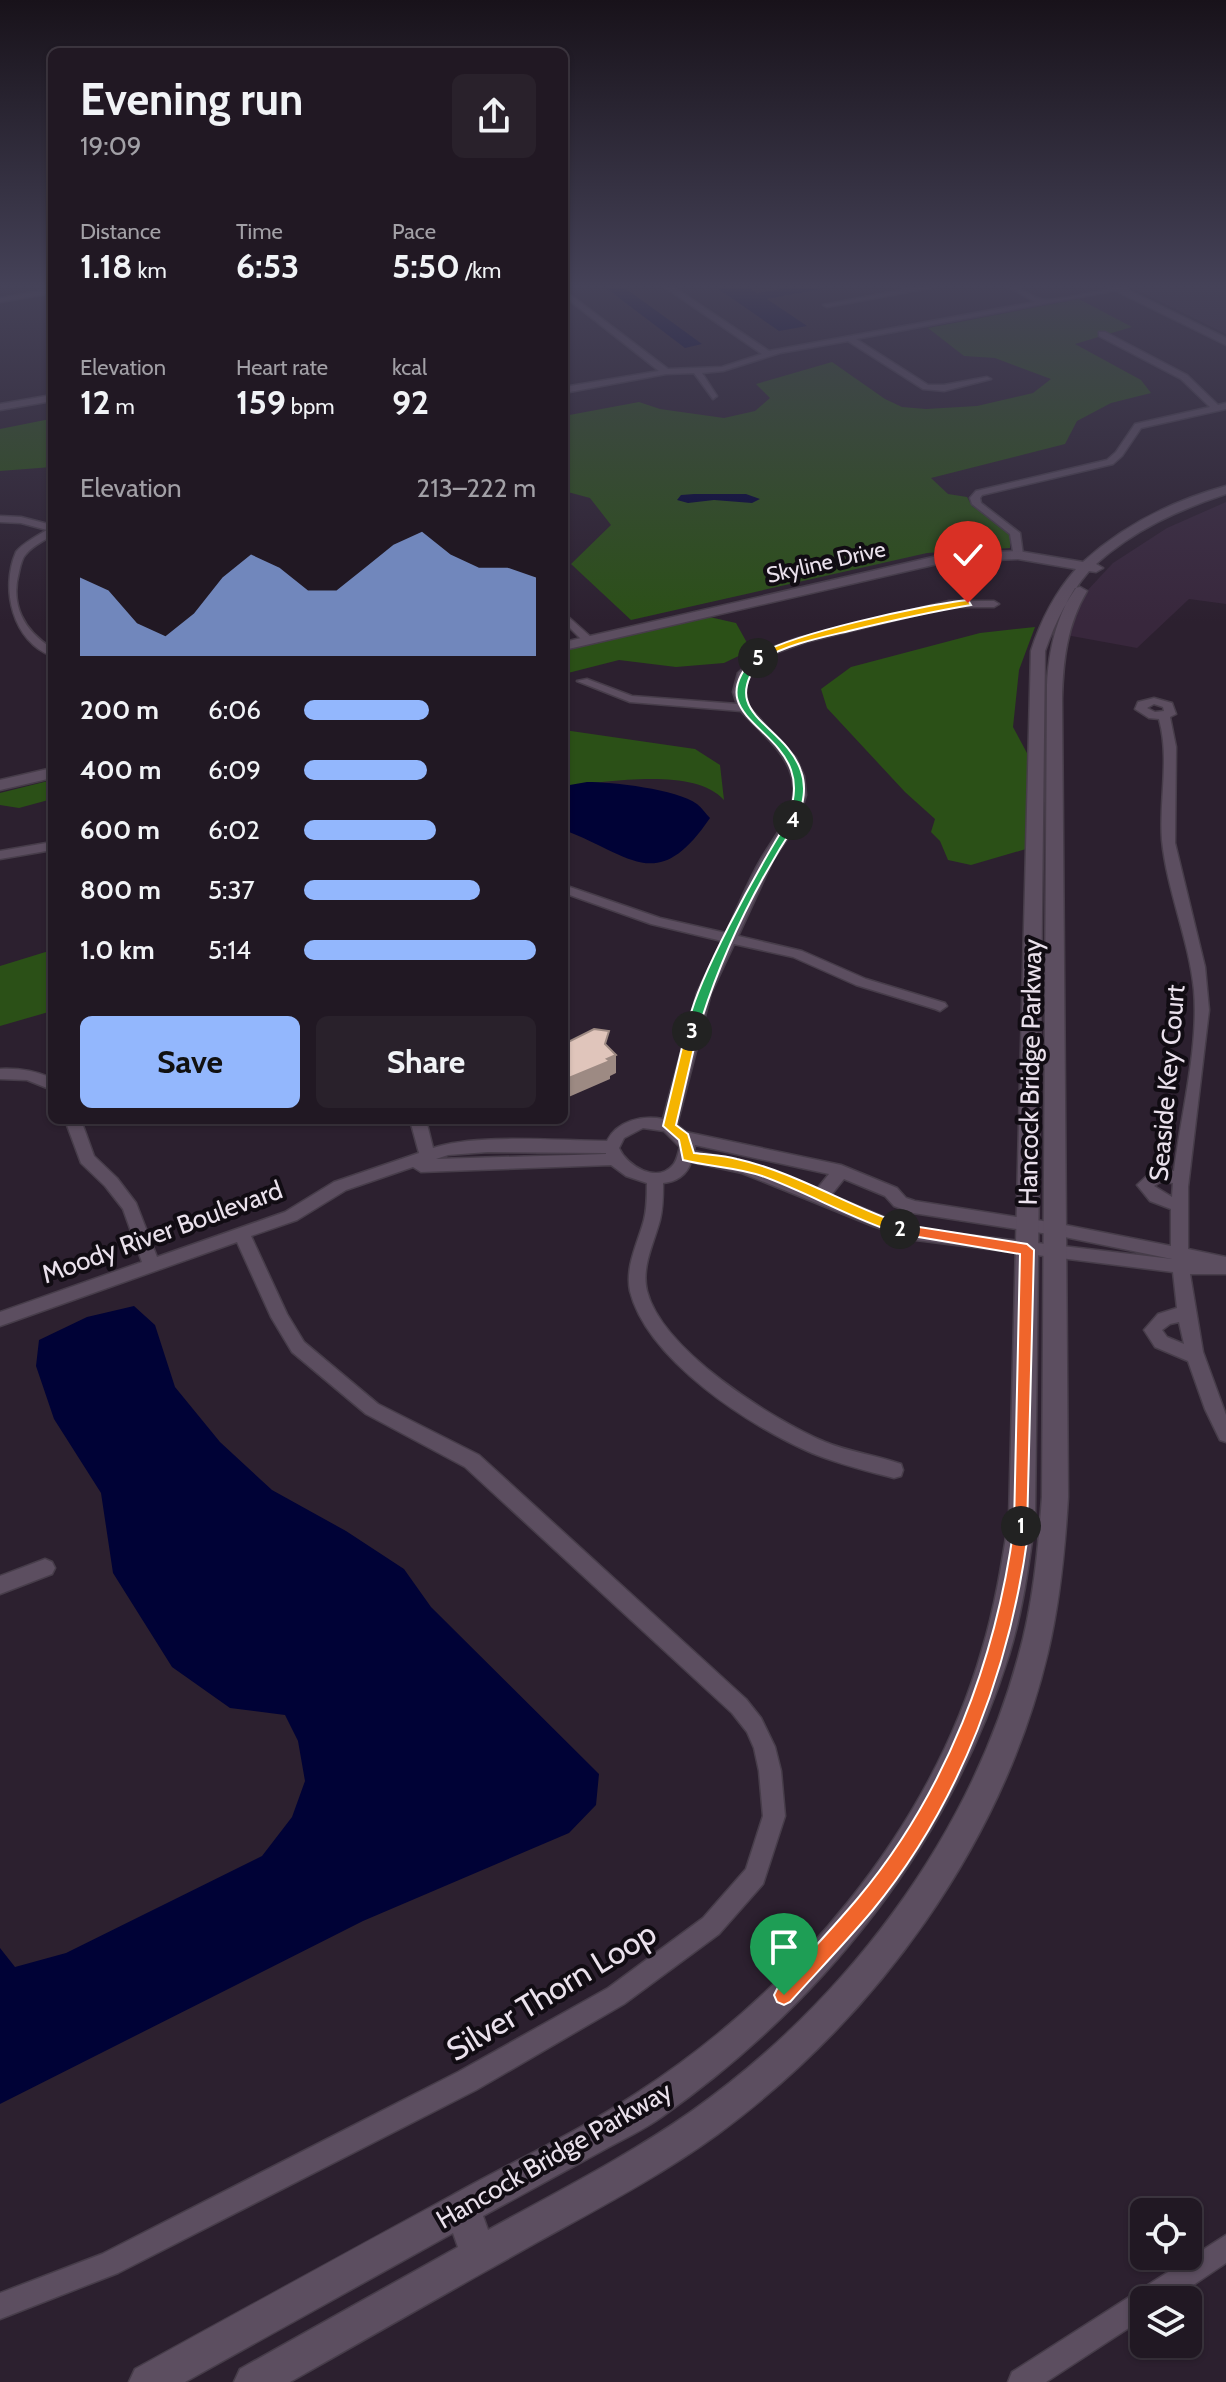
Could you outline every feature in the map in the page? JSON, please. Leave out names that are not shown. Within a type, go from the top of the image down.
[{"type":"main road","name":"Hancock Bridge Parkway","points":[[148,2382],[648,2106],[718,2054],[784,1995],[867,1903],[931,1806],[965,1740],[990,1675],[1015,1579],[1041,1239],[1055,666],[1068,610],[1093,568],[1142,524],[1226,490]]},
{"type":"main road","name":"Hancock Bridge Parkway","points":[[253,2382],[637,2167],[737,2098],[797,2046],[850,1991],[896,1934],[940,1870],[976,1805],[1002,1749],[1028,1677],[1043,1614],[1055,1497],[1041,1239],[1036,673],[1040,639],[1050,613],[1066,587],[1163,526],[1226,499]]},
{"type":"main road","name":"Skyline Drive","points":[[568,645],[930,561],[968,556],[1018,555],[1093,568]]},
{"type":"main road","points":[[0,785],[48,774]]},
{"type":"main road","points":[[463,2209],[479,2255]]},
{"type":"street","points":[[0,407],[45,399]]},
{"type":"street","points":[[1018,555],[1015,533],[977,504],[975,498],[979,493],[1110,462],[1123,452],[1130,435],[1138,426],[1220,406]]},
{"type":"street","points":[[0,519],[21,520],[48,528]]},
{"type":"street","points":[[48,532],[20,554],[4,579],[2,595],[13,626],[48,650]]},
{"type":"street","points":[[669,1126],[704,993],[767,860],[791,824],[800,795],[796,770],[785,751],[744,708],[739,692],[744,673],[753,662],[773,649],[949,604],[994,604]]},
{"type":"street","points":[[568,620],[588,640]]},
{"type":"street","points":[[583,681],[630,699],[744,708]]},
{"type":"street","name":"Seaside Key Court","points":[[1164,717],[1171,736],[1167,820],[1169,847],[1201,973],[1202,1014],[1180,1206],[1182,1260],[1188,1315],[1197,1357],[1210,1404],[1226,1434]]},
{"type":"street","points":[[0,855],[48,847]]},
{"type":"street","points":[[568,890],[656,921],[797,954],[861,982],[940,1006]]},
{"type":"street","points":[[0,1074],[24,1074],[48,1083]]},
{"type":"street","points":[[651,1123],[669,1126],[683,1137],[688,1156],[674,1172],[655,1178],[625,1171],[613,1153],[620,1134],[629,1127],[651,1123]]},
{"type":"street","points":[[74,1124],[87,1159],[111,1182],[130,1207],[152,1266]]},
{"type":"street","points":[[419,1124],[429,1160]]},
{"type":"street","points":[[683,1137],[808,1163],[886,1202],[900,1202],[1041,1239]]},
{"type":"street","name":"Moody River Boulevard","points":[[0,1319],[291,1216],[340,1186],[383,1171],[429,1160],[577,1163],[613,1153]]},
{"type":"street","points":[[688,1156],[737,1163],[770,1174],[909,1232],[1041,1239],[1226,1269]]},
{"type":"street","points":[[820,1197],[837,1175]]},
{"type":"street","points":[[1180,1206],[1160,1200],[1149,1193],[1145,1185],[1157,1176],[1183,1178]]},
{"type":"street","points":[[655,1178],[652,1221],[640,1249],[637,1268],[643,1306],[657,1331],[721,1387],[780,1427],[826,1450],[894,1470]]},
{"type":"street","points":[[886,1224],[900,1202]]},
{"type":"street","name":"Silver Thorn Loop","points":[[0,2306],[109,2264],[467,2081],[616,1996],[711,1926],[755,1876],[770,1837],[774,1816],[770,1771],[754,1725],[739,1706],[472,1461],[372,1409],[336,1382],[298,1347],[280,1317],[242,1234]]},
{"type":"street","points":[[1182,1260],[1226,1263]]},
{"type":"street","points":[[1188,1315],[1170,1315],[1157,1322],[1153,1330],[1161,1342],[1197,1357]]},
{"type":"street","points":[[0,1585],[45,1568]]},
{"type":"street","points":[[1169,2286],[1226,2248]]},
{"type":"street","points":[[1022,2382],[1130,2311]]},
{"type":"shaded area","points":[[746,494],[760,499],[752,503],[714,500],[688,503],[677,500],[681,495]]},
{"type":"shaded area","points":[[1226,502],[1226,604],[1189,599],[1137,648],[1066,635],[1085,593],[1113,563],[1167,528]]},
{"type":"shaded area","points":[[587,782],[660,790],[697,804],[710,818],[691,842],[674,856],[658,863],[642,863],[568,832],[568,785]]},
{"type":"shaded area","points":[[134,1306],[155,1325],[175,1387],[220,1442],[272,1490],[346,1531],[404,1569],[431,1607],[599,1774],[596,1805],[569,1833],[363,1921],[0,2104],[0,1948],[15,1967],[66,1953],[262,1856],[292,1817],[305,1781],[298,1741],[285,1715],[230,1708],[172,1667],[113,1573],[101,1493],[54,1419],[36,1366],[39,1340],[87,1317]]},
{"type":"green space","points":[[769,399],[885,399],[902,407],[926,409],[977,406],[1006,399],[1126,399],[1111,403],[1077,421],[1065,444],[931,478],[948,494],[967,497],[972,506],[1006,529],[1010,535],[1010,548],[927,553],[631,620],[571,564],[611,525],[590,498],[568,492],[568,415],[639,402],[660,409],[724,418],[755,411]]},
{"type":"green space","points":[[48,419],[48,467],[0,471],[0,429]]},
{"type":"green space","points":[[705,616],[736,623],[751,650],[724,663],[676,667],[619,660],[568,673],[568,648]]},
{"type":"green space","points":[[1035,627],[1019,670],[1013,727],[1028,755],[1026,849],[971,865],[948,860],[940,841],[931,832],[935,819],[905,792],[827,708],[821,689],[851,667],[980,633]]},
{"type":"green space","points":[[568,731],[695,749],[720,765],[724,800],[692,783],[625,780],[568,786]]},
{"type":"green space","points":[[48,781],[48,800],[19,808],[0,805],[0,793]]},
{"type":"green space","points":[[48,951],[48,1012],[0,1026],[0,966]]},
{"type":"building","points":[[594,1029],[609,1031],[605,1044],[616,1055],[607,1059],[610,1061],[568,1078],[568,1042]]},
{"type":"route","points":[[784,1995],[867,1903],[912,1838],[965,1740],[990,1675],[1015,1579],[1022,1518],[1027,1250],[909,1232],[866,1217],[770,1174],[737,1163],[688,1156],[683,1137],[669,1126],[704,993],[767,860],[789,829],[800,795],[796,770],[785,751],[744,708],[739,692],[744,673],[753,662],[782,646],[943,605],[968,603]]}]
